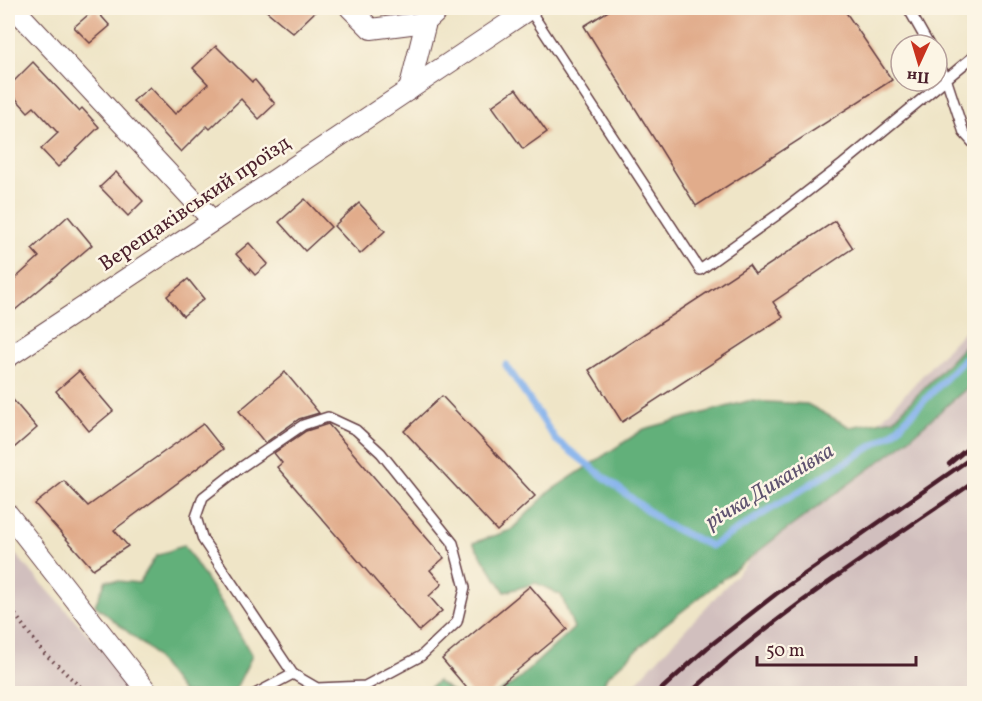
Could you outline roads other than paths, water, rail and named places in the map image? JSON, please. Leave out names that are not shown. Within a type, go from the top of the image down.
[{"type":"street","points":[[14,8],[213,221]]},
{"type":"street","points":[[351,8],[370,28],[426,22]]},
{"type":"street","points":[[409,90],[426,22],[441,8]]},
{"type":"street","name":"Верещаківський проїзд","points":[[8,357],[530,8]]},
{"type":"street","points":[[8,514],[149,693]]},
{"type":"lane","points":[[530,8],[700,270],[843,164],[928,93]]},
{"type":"lane","points":[[908,8],[922,33]]},
{"type":"lane","points":[[949,76],[975,56]]},
{"type":"lane","points":[[949,87],[964,133],[975,144]]},
{"type":"lane","points":[[328,417],[356,430],[381,453],[453,543],[465,588],[457,622],[421,656],[365,686],[317,688],[293,674],[203,540],[196,517],[203,497],[240,468],[303,425],[328,417]]},
{"type":"lane","points":[[255,693],[293,674]]},
{"type":"waterway","name":"річка Диканівка","points":[[506,365],[556,440],[665,524],[711,546],[893,433],[974,349]]},
{"type":"railway","points":[[949,464],[974,443]]},
{"type":"railway","points":[[656,694],[707,648],[776,594],[974,456]]},
{"type":"railway","points":[[689,694],[722,664],[792,609],[974,482]]}]
